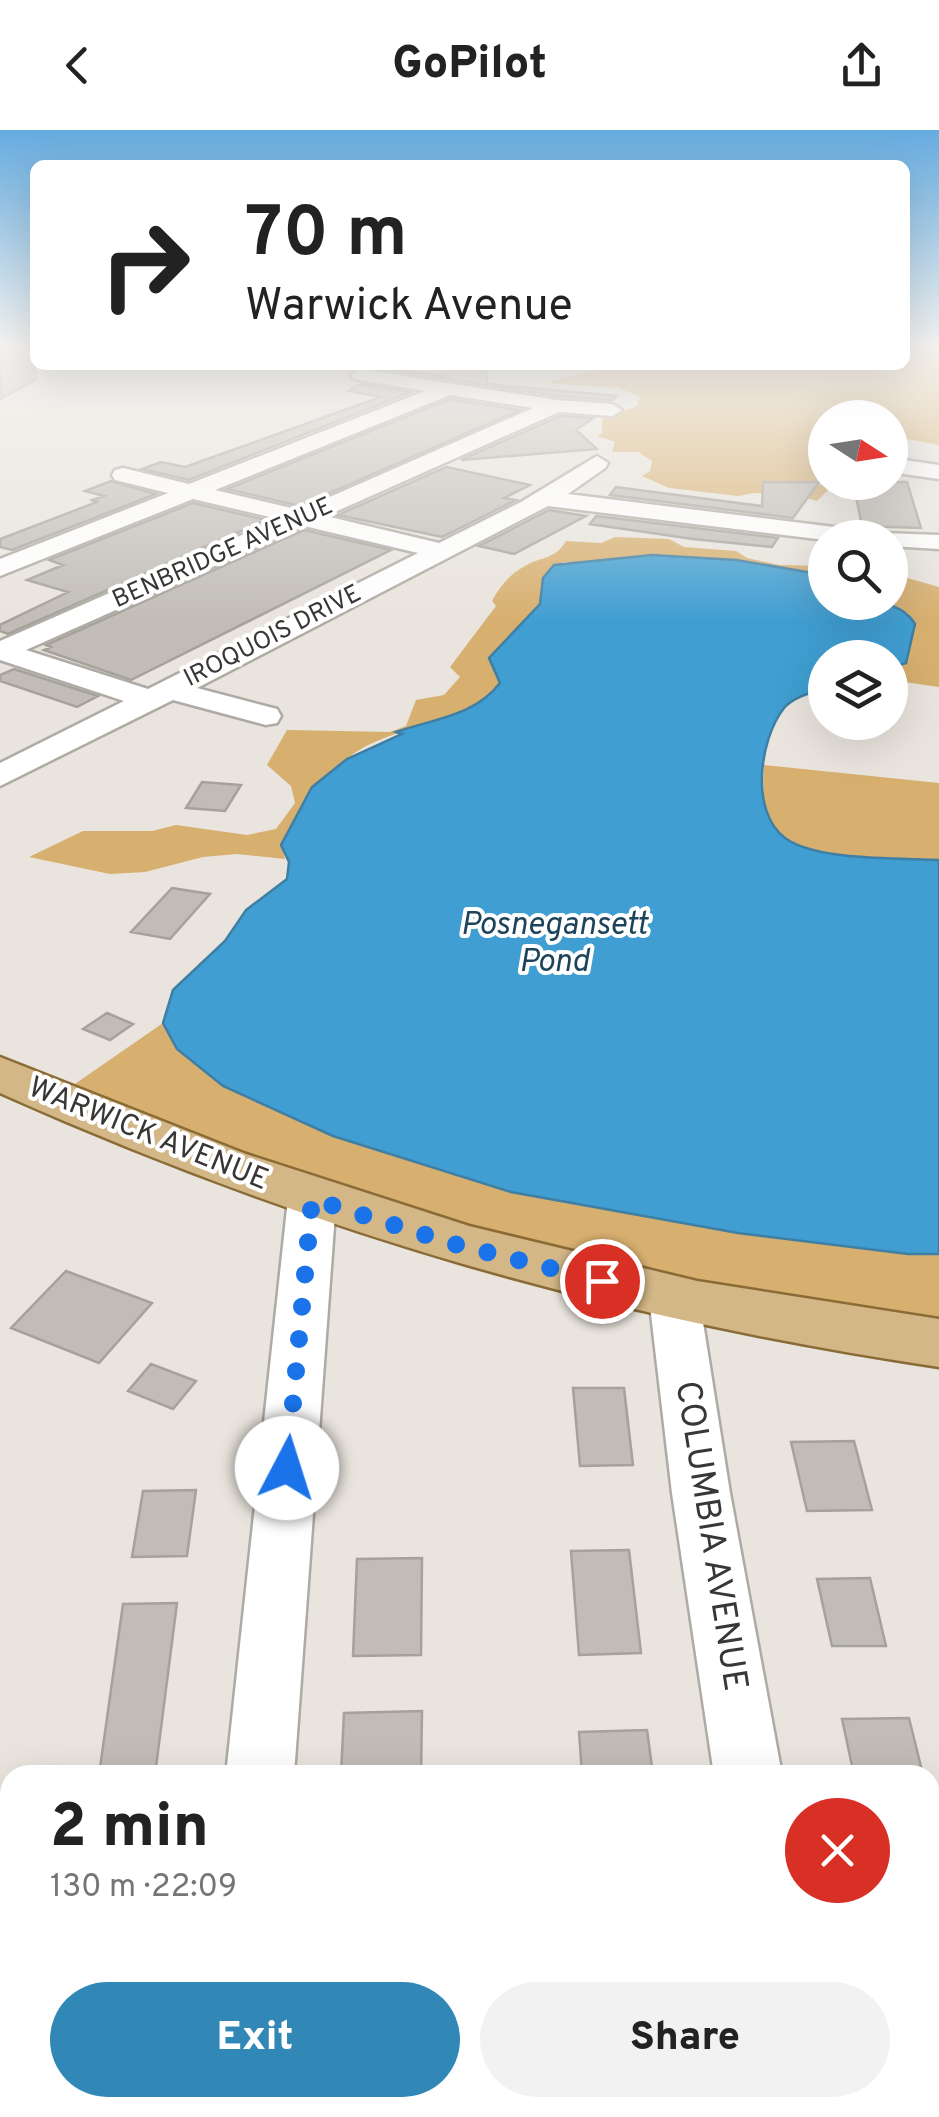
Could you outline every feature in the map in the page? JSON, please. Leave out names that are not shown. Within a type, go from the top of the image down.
[{"type":"main road","name":"WARWICK AVENUE","points":[[4,1083],[264,1184],[454,1244],[674,1297],[842,1332],[939,1343]]},
{"type":"street","points":[[0,568],[327,438]]},
{"type":"street","name":"BENBRIDGE AVENUE","points":[[0,651],[485,438]]},
{"type":"street","name":"IROQUOIS DRIVE","points":[[0,776],[544,498],[597,463]]},
{"type":"street","points":[[908,468],[939,472]]},
{"type":"street","points":[[123,475],[440,551]]},
{"type":"street","points":[[544,498],[808,530]]},
{"type":"street","points":[[908,540],[939,542]]},
{"type":"street","points":[[0,651],[162,695],[266,716]]},
{"type":"street","points":[[261,1765],[312,1199]]},
{"type":"street","name":"COLUMBIA AVENUE","points":[[674,1297],[701,1493],[746,1765]]},
{"type":"shaded area","points":[[602,438],[808,438],[808,498],[669,488],[642,476],[650,471],[652,461],[638,452],[612,452],[615,442]]},
{"type":"shaded area","points":[[908,438],[939,438],[939,445],[908,439]]},
{"type":"shaded area","points":[[615,537],[669,539],[684,547],[736,551],[747,558],[779,565],[808,566],[808,572],[736,560],[564,562],[547,575],[542,599],[534,613],[490,658],[500,683],[467,709],[385,738],[348,758],[281,844],[285,859],[237,854],[203,857],[145,872],[110,874],[29,857],[83,831],[152,831],[176,825],[247,835],[276,829],[295,803],[291,786],[267,765],[287,730],[390,732],[406,726],[416,700],[444,695],[460,677],[450,667],[496,606],[492,601],[510,577],[553,555],[566,541],[601,543]]},
{"type":"shaded area","points":[[908,578],[939,587],[939,687],[908,683]]},
{"type":"shaded area","points":[[764,765],[939,783],[939,860],[825,852],[785,837],[773,826],[767,811]]},
{"type":"shaded area","points":[[163,1023],[177,1049],[333,1136],[511,1192],[738,1233],[908,1254],[939,1254],[939,1345],[644,1292],[59,1095]]},
{"type":"water","name":"Posnegansett Pond","points":[[652,555],[736,560],[808,572],[808,620],[908,620],[908,616],[915,624],[908,654],[908,640],[808,640],[808,694],[788,704],[775,722],[762,775],[767,811],[774,826],[799,845],[837,855],[939,860],[939,1254],[908,1254],[738,1233],[511,1192],[333,1136],[223,1086],[177,1049],[163,1023],[173,990],[225,941],[246,910],[287,879],[289,862],[281,845],[312,787],[347,759],[402,734],[396,732],[466,710],[490,694],[500,683],[489,658],[540,604],[543,578],[554,565]]},
{"type":"building","points":[[267,438],[296,438],[189,480],[142,469],[161,462],[185,467]]},
{"type":"building","points":[[354,438],[456,438],[300,506],[227,489]]},
{"type":"building","points":[[511,438],[585,438],[597,449],[461,460]]},
{"type":"building","points":[[446,467],[530,485],[504,498],[516,500],[442,537],[338,515]]},
{"type":"building","points":[[111,481],[156,494],[12,550],[0,547],[0,539],[97,502],[92,500],[104,496],[85,491]]},
{"type":"building","points":[[763,482],[808,482],[808,497],[793,518],[610,495],[616,487],[762,506]]},
{"type":"building","points":[[908,485],[921,528],[908,528],[908,520],[861,520],[857,500],[908,500]]},
{"type":"building","points":[[193,503],[266,520],[8,634],[0,631],[0,625],[68,592],[27,580],[63,565],[49,560]]},
{"type":"building","points":[[549,510],[586,516],[514,554],[479,546]]},
{"type":"building","points":[[596,516],[778,538],[772,547],[693,539],[590,524]]},
{"type":"building","points":[[304,530],[391,550],[131,680],[44,650],[51,647],[46,645]]},
{"type":"building","points":[[14,669],[98,696],[77,707],[0,681],[0,675]]},
{"type":"building","points":[[202,782],[241,785],[225,811],[186,808]]},
{"type":"building","points":[[172,888],[210,894],[170,939],[131,932]]},
{"type":"building","points":[[107,1013],[133,1024],[110,1040],[83,1029]]},
{"type":"building","points":[[66,1271],[152,1303],[99,1363],[11,1328]]},
{"type":"building","points":[[151,1364],[196,1381],[173,1409],[128,1391]]},
{"type":"building","points":[[573,1388],[624,1388],[633,1465],[580,1466]]},
{"type":"building","points":[[854,1441],[872,1510],[807,1511],[791,1442]]},
{"type":"building","points":[[196,1490],[187,1556],[132,1557],[143,1491]]},
{"type":"building","points":[[629,1550],[641,1653],[579,1655],[571,1551]]},
{"type":"building","points":[[422,1558],[421,1655],[353,1656],[357,1559]]},
{"type":"building","points":[[870,1578],[886,1646],[832,1646],[817,1579]]},
{"type":"building","points":[[177,1603],[156,1765],[100,1765],[123,1604]]},
{"type":"building","points":[[422,1711],[421,1765],[341,1765],[344,1713]]},
{"type":"building","points":[[909,1718],[921,1765],[852,1765],[842,1719]]},
{"type":"building","points":[[647,1730],[652,1765],[581,1765],[579,1732]]},
{"type":"route","points":[[287,1468],[312,1199],[454,1244],[602,1281]]}]
